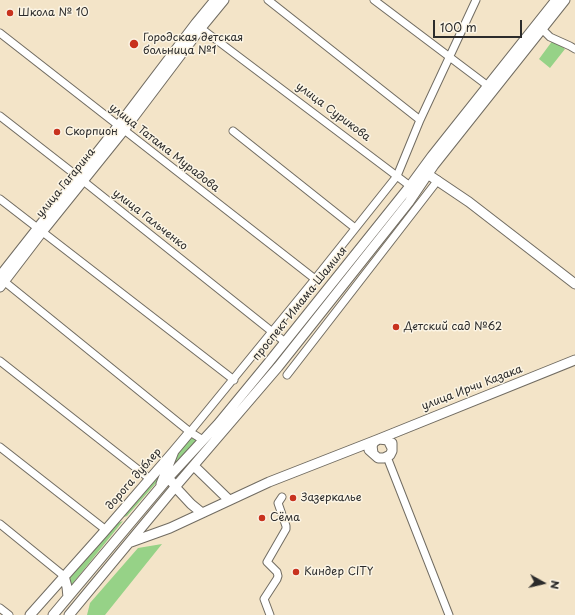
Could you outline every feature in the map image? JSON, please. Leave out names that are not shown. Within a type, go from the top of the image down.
[{"type":"main road","name":"улица Гагарина","points":[[1,281],[39,230],[121,128],[198,26],[215,0]]},
{"type":"main road","name":"улица Гагарина","points":[[198,26],[224,0]]},
{"type":"main road","name":"проспект Имама Шамиля","points":[[69,615],[176,486],[278,367],[345,284],[425,172],[491,88],[556,0]]},
{"type":"main road","name":"проспект Имама Шамиля","points":[[491,88],[565,0]]},
{"type":"main road","points":[[425,172],[469,202],[575,284]]},
{"type":"main road","name":"проспект Имама Шамиля","points":[[53,615],[169,477],[203,440],[413,189]]},
{"type":"main road","name":"улица Ирчи Казака","points":[[356,447],[575,360]]},
{"type":"main road","points":[[131,542],[170,528],[269,482],[356,447],[367,449],[381,458],[387,457],[390,455],[393,438],[396,431]]},
{"type":"main road","name":"дорога дублер","points":[[112,523],[190,432]]},
{"type":"main road","points":[[373,454],[372,446],[374,442],[379,439],[388,440],[392,448]]},
{"type":"main road","points":[[157,492],[174,451]]},
{"type":"main road","points":[[194,466],[229,500]]},
{"type":"main road","points":[[169,477],[192,504],[202,512]]},
{"type":"main road","points":[[30,615],[112,523],[138,514]]},
{"type":"main road","points":[[64,576],[68,597]]},
{"type":"main road","name":"проспект Имама Шамиля","points":[[76,615],[80,600]]},
{"type":"street","points":[[268,0],[420,120]]},
{"type":"street","points":[[374,0],[491,88]]},
{"type":"street","points":[[190,432],[315,280],[397,176],[420,120],[475,1]]},
{"type":"street","name":"улица Сурикова","points":[[198,26],[235,52],[413,189]]},
{"type":"street","points":[[542,29],[550,37],[575,49]]},
{"type":"street","name":"улица Татама Мурадова","points":[[0,33],[315,280]]},
{"type":"street","name":"улица Гальченко","points":[[0,116],[285,342]]},
{"type":"street","points":[[233,131],[355,228]]},
{"type":"street","points":[[287,375],[438,180]]},
{"type":"street","points":[[0,199],[234,380]]},
{"type":"street","points":[[1,281],[190,432],[203,440]]},
{"type":"street","points":[[0,362],[150,479]]},
{"type":"street","points":[[0,447],[106,530]]},
{"type":"street","points":[[387,457],[449,615]]},
{"type":"street","points":[[270,615],[264,599],[278,576],[277,572],[267,562],[286,529],[278,503],[282,496]]},
{"type":"street","points":[[0,524],[64,576]]},
{"type":"street","points":[[0,608],[9,615]]},
{"type":"green space","points":[[553,40],[565,49],[550,68],[539,59]]},
{"type":"green space","points":[[194,438],[198,441],[173,468],[177,453],[187,439]]},
{"type":"green space","points":[[165,468],[164,474],[127,516],[121,518]]},
{"type":"green space","points":[[123,521],[69,588],[68,579],[115,524]]},
{"type":"green space","points":[[162,544],[105,615],[87,615],[90,603],[138,548]]},
{"type":"place","name":"Школа № 10","points":[[10,13]]},
{"type":"place","name":"Городская детская больница №1","points":[[134,44]]},
{"type":"place","name":"Скорпион","points":[[57,132]]},
{"type":"place","name":"Детский сад №62","points":[[396,327]]},
{"type":"place","name":"Зазеркалье","points":[[293,498]]},
{"type":"place","name":"Сёма","points":[[262,518]]},
{"type":"place","name":"Киндер CITY","points":[[296,572]]}]
